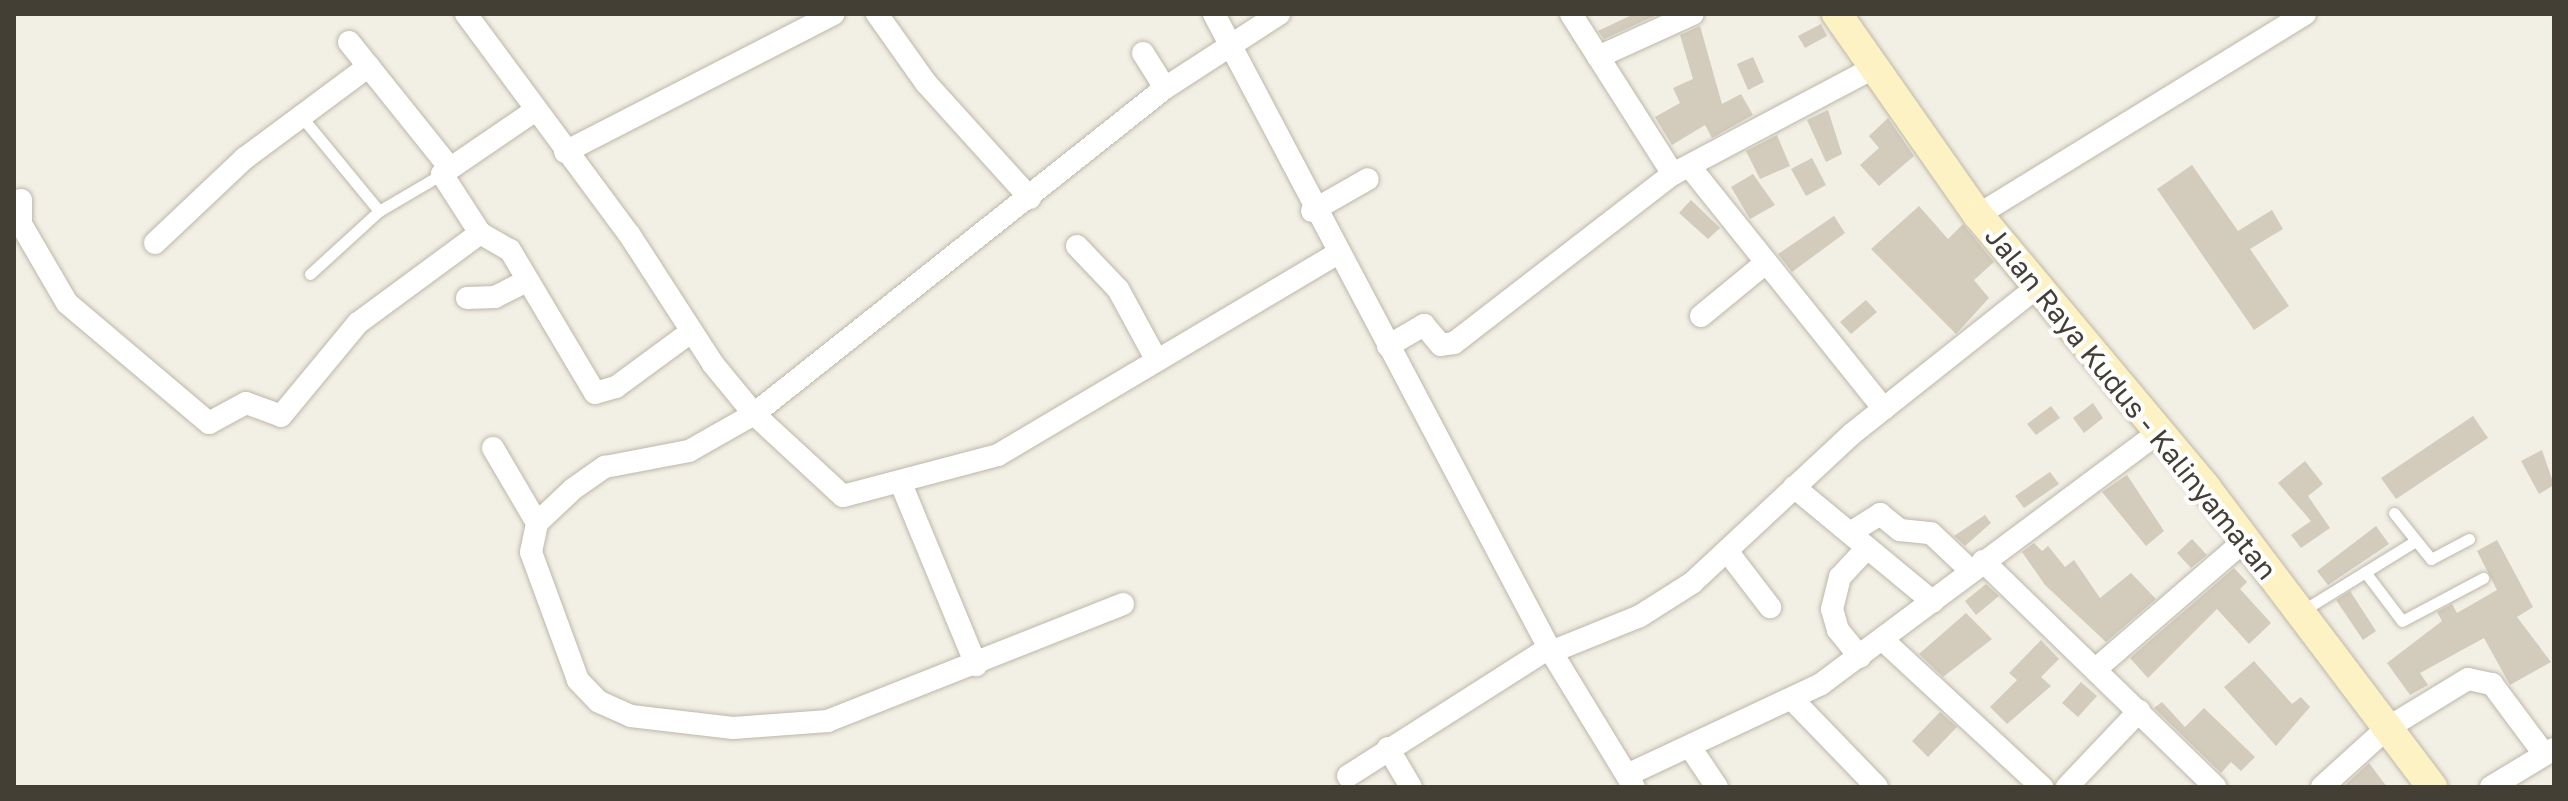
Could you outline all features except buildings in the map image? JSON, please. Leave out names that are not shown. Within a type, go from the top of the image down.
[{"type":"main road","name":"Jalan Raya Kudus - Kalinyamatan","points":[[1837,14],[1978,215],[2301,611],[2432,787]]},
{"type":"street","points":[[466,14],[533,112],[629,234],[691,332],[754,414],[843,496],[902,486],[998,455],[1338,253]]},
{"type":"street","points":[[565,152],[834,14]]},
{"type":"street","points":[[877,14],[926,83],[1030,198]]},
{"type":"street","points":[[1214,14],[1227,48],[1312,211],[1338,253],[1550,650],[1630,781],[1690,747],[1792,699],[1860,657],[1977,566],[2158,433]]},
{"type":"street","points":[[1123,604],[976,665],[828,721],[733,728],[631,716],[598,701],[578,680],[531,552],[537,523],[605,467],[689,451],[754,414],[1165,88],[1279,14]]},
{"type":"street","points":[[1571,14],[1598,57],[1681,170],[1884,409]]},
{"type":"street","points":[[1598,57],[1693,14]]},
{"type":"street","points":[[1978,215],[2305,14]]},
{"type":"street","points":[[349,42],[446,171],[480,233],[505,243],[582,379],[599,395],[691,332]]},
{"type":"street","points":[[1143,53],[1165,88]]},
{"type":"street","points":[[155,243],[301,116],[369,66]]},
{"type":"street","points":[[1388,346],[1424,325],[1441,345],[1454,343],[1681,170],[1873,68]]},
{"type":"street","points":[[446,171],[533,112]]},
{"type":"street","points":[[1312,211],[1368,179]]},
{"type":"street","points":[[21,200],[21,224],[67,303],[209,423],[246,403],[281,416],[358,323],[480,233]]},
{"type":"street","points":[[1077,246],[1118,289],[1156,359]]},
{"type":"street","points":[[1701,316],[1763,265]]},
{"type":"street","points":[[467,298],[495,297],[526,281]]},
{"type":"street","points":[[1348,776],[1388,748],[1550,650],[1661,604],[1727,551],[1794,487],[1884,409],[2036,288]]},
{"type":"street","points":[[493,448],[537,523]]},
{"type":"street","points":[[902,486],[976,665]]},
{"type":"street","points":[[1794,487],[1933,602]]},
{"type":"street","points":[[1860,657],[1838,630],[1832,609],[1840,577],[1859,540],[1880,514],[1900,530],[1931,533],[1977,566],[2097,668],[2215,787]]},
{"type":"street","points":[[2097,668],[2244,541]]},
{"type":"street","points":[[1727,551],[1770,607]]},
{"type":"street","points":[[1883,640],[2042,787]]},
{"type":"street","points":[[2322,787],[2386,729],[2478,679],[2492,684],[2548,750],[2491,787]]},
{"type":"street","points":[[1792,699],[1877,787]]},
{"type":"street","points":[[2067,787],[2139,711]]},
{"type":"street","points":[[1690,747],[1717,787]]},
{"type":"street","points":[[1388,748],[1411,787]]},
{"type":"lane","points":[[301,116],[379,211]]},
{"type":"lane","points":[[310,274],[379,211],[446,171]]},
{"type":"lane","points":[[2394,513],[2412,543],[2431,559],[2469,539]]},
{"type":"lane","points":[[2301,611],[2412,543]]},
{"type":"lane","points":[[2365,572],[2402,621],[2483,578]]}]
